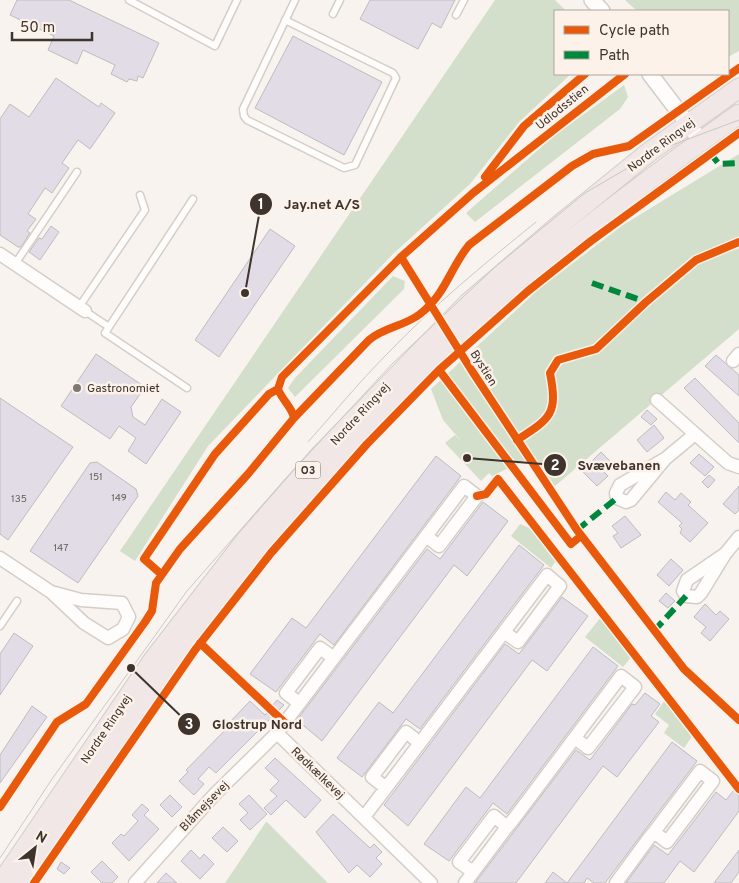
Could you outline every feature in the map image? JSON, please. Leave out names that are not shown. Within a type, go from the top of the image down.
[{"type":"main road","name":"Nordre Ringvej","points":[[1,883],[153,660],[245,541],[322,454],[468,303],[558,226],[688,124],[739,88]]},
{"type":"main road","name":"Nordre Ringvej","points":[[22,883],[160,678],[272,533],[330,468],[432,361],[498,301],[621,199],[739,114]]},
{"type":"street","points":[[592,0],[601,10]]},
{"type":"street","points":[[651,75],[701,141]]},
{"type":"street","points":[[0,254],[82,309]]},
{"type":"street","points":[[657,400],[728,463],[739,467]]},
{"type":"street","points":[[665,459],[695,434]]},
{"type":"street","points":[[277,733],[299,703],[464,486],[477,496],[439,546],[426,536]]},
{"type":"street","points":[[724,554],[739,537]]},
{"type":"street","points":[[0,558],[50,592],[84,623],[108,638],[123,629],[129,616],[122,603],[81,600],[50,592]]},
{"type":"street","points":[[364,817],[547,575],[560,586],[518,642],[504,632]]},
{"type":"street","points":[[465,883],[621,676],[634,687],[588,748],[575,738]]},
{"type":"street","name":"Rødkælkevej","points":[[277,733],[431,883]]},
{"type":"street","name":"Blåmejsevej","points":[[135,883],[215,794],[277,733]]},
{"type":"street","points":[[616,883],[654,832],[700,771],[714,781],[667,842],[654,832]]},
{"type":"lane","points":[[129,0],[215,46],[237,0]]},
{"type":"lane","points":[[285,20],[393,73],[396,78],[355,165],[350,168],[335,164],[247,120],[244,116],[243,109],[285,20],[295,0]]},
{"type":"lane","points":[[333,14],[340,0]]},
{"type":"lane","points":[[456,14],[464,0]]},
{"type":"lane","points":[[15,264],[77,172]]},
{"type":"lane","points":[[109,327],[82,309],[145,210],[140,195]]},
{"type":"lane","points":[[187,388],[105,333],[193,199]]},
{"type":"lane","points":[[0,626],[17,601]]},
{"type":"green space","points":[[495,0],[555,0],[565,10],[554,10],[554,75],[570,75],[519,122],[470,184],[393,254],[208,446],[135,561],[120,551]]},
{"type":"green space","points":[[625,0],[739,0],[739,51],[729,56],[729,10],[636,10]]},
{"type":"green space","points":[[624,85],[628,97],[620,109],[475,222],[466,213],[554,136]]},
{"type":"green space","points":[[739,154],[739,329],[555,486],[534,456],[492,476],[489,473],[481,481],[445,443],[455,435],[462,442],[443,420],[431,389],[539,289],[623,225]]},
{"type":"green space","points":[[393,276],[405,281],[404,289],[295,397],[288,388],[295,378]]},
{"type":"green space","points":[[520,524],[534,530],[557,559],[551,568],[511,536]]},
{"type":"green space","points":[[601,617],[632,656],[623,667],[585,637]]},
{"type":"green space","points":[[665,700],[693,735],[684,748],[664,733],[669,725],[655,714]]},
{"type":"green space","points":[[267,822],[328,883],[225,883]]},
{"type":"building","points":[[17,0],[69,0],[159,43],[143,78],[138,76],[137,81],[129,79],[127,82],[111,74],[115,65],[83,50],[77,64],[48,50],[54,36],[10,15]]},
{"type":"building","points":[[370,0],[455,0],[441,28],[432,23],[418,49],[360,19]]},
{"type":"building","points":[[293,36],[382,82],[344,155],[255,108]]},
{"type":"building","points":[[56,78],[99,107],[101,103],[115,113],[90,149],[78,140],[62,163],[69,168],[52,193],[45,188],[28,214],[36,219],[27,231],[30,233],[21,247],[18,247],[0,235],[0,119],[10,104],[29,117]]},
{"type":"building","points":[[51,226],[59,232],[40,260],[29,252],[39,238],[42,239]]},
{"type":"building","points":[[270,229],[295,246],[219,357],[195,340]]},
{"type":"building","points":[[96,354],[145,387],[131,407],[133,417],[145,425],[162,399],[181,412],[146,464],[128,451],[136,438],[119,426],[110,439],[61,406]]},
{"type":"building","points":[[716,355],[739,375],[739,396],[705,366]]},
{"type":"building","points":[[695,378],[739,423],[739,443],[684,388]]},
{"type":"building","points":[[0,398],[73,447],[8,540],[0,534]]},
{"type":"building","points":[[647,410],[657,419],[651,425],[641,417]]},
{"type":"building","points":[[654,425],[664,438],[647,452],[637,440]]},
{"type":"building","points":[[601,452],[610,461],[601,469],[608,476],[597,486],[582,471]]},
{"type":"building","points":[[699,454],[714,467],[705,476],[690,463]]},
{"type":"building","points":[[436,456],[461,476],[334,645],[320,634],[276,692],[250,674],[292,618],[306,628]]},
{"type":"building","points":[[97,462],[136,489],[138,496],[78,583],[30,551],[90,463]]},
{"type":"building","points":[[709,475],[715,480],[708,488],[702,482]]},
{"type":"building","points":[[739,486],[739,510],[735,514],[723,504]]},
{"type":"building","points":[[666,492],[675,500],[681,493],[691,502],[688,505],[708,523],[690,542],[680,533],[682,529],[679,526],[682,523],[658,502]]},
{"type":"building","points":[[483,502],[508,521],[467,576],[454,565],[322,741],[297,720],[427,549],[440,559]]},
{"type":"building","points":[[625,516],[641,535],[621,548],[613,536],[618,533],[612,526]]},
{"type":"building","points":[[519,545],[544,565],[420,729],[406,719],[362,777],[337,758],[379,702],[393,713]]},
{"type":"building","points":[[671,559],[683,570],[669,586],[657,575]]},
{"type":"building","points":[[666,593],[675,601],[668,608],[659,601]]},
{"type":"building","points":[[562,597],[588,616],[547,671],[532,660],[408,826],[384,805],[505,644],[519,654]]},
{"type":"building","points":[[705,604],[716,615],[720,611],[729,619],[710,641],[701,633],[706,627],[694,617]]},
{"type":"building","points":[[14,633],[33,646],[0,695],[0,654]]},
{"type":"building","points":[[593,647],[618,666],[507,814],[493,803],[449,861],[424,844],[466,787],[480,798]]},
{"type":"building","points":[[645,693],[660,704],[651,716],[659,722],[617,777],[603,766],[516,883],[475,883],[576,750],[590,760],[632,704],[635,705]]},
{"type":"building","points":[[277,700],[284,705],[216,773],[209,767],[198,779],[204,784],[194,795],[179,781],[188,772],[186,770],[230,725],[228,724],[250,701],[265,715]]},
{"type":"building","points":[[32,706],[47,717],[0,783],[0,755]]},
{"type":"building","points":[[672,742],[697,761],[605,883],[594,883],[587,878],[584,883],[567,883]]},
{"type":"building","points":[[275,758],[321,800],[305,818],[286,800],[271,815],[264,808],[277,796],[270,790],[279,781],[265,768]]},
{"type":"building","points":[[734,790],[739,796],[739,811],[694,872],[680,861],[664,883],[626,883],[654,845],[668,855],[716,792],[726,800]]},
{"type":"building","points":[[170,795],[182,807],[172,817],[160,805]]},
{"type":"building","points":[[249,795],[267,814],[250,830],[240,820],[248,813],[239,804]]},
{"type":"building","points":[[142,804],[149,810],[144,815],[159,829],[129,861],[112,843],[121,834],[124,836],[138,821],[132,815]]},
{"type":"building","points":[[333,814],[370,848],[374,844],[382,852],[376,858],[382,864],[370,877],[357,865],[349,873],[316,832]]},
{"type":"building","points":[[223,827],[238,841],[227,852],[212,838]]},
{"type":"building","points":[[191,850],[200,859],[204,854],[214,864],[200,879],[181,861]]},
{"type":"building","points":[[739,850],[739,872],[731,883],[714,883]]},
{"type":"building","points":[[102,861],[118,877],[112,883],[102,883],[91,872]]},
{"type":"building","points":[[61,862],[70,868],[64,874],[57,869]]},
{"type":"building","points":[[553,872],[567,883],[545,883]]},
{"type":"building","points":[[166,873],[177,883],[157,883]]},
{"type":"tram line","points":[[0,858],[52,779],[187,591],[286,478],[393,363],[495,267],[585,193],[667,147],[739,120]]},
{"type":"tram line","points":[[308,442],[366,375],[404,336],[459,286],[536,222]]},
{"type":"marked path","points":[[710,153],[719,164],[739,163]]},
{"type":"marked path","points":[[592,283],[646,302]]},
{"type":"marked path","points":[[577,530],[617,498]]},
{"type":"marked path","points":[[654,631],[686,596]]},
{"type":"cycle path","points":[[0,807],[57,722],[86,704],[145,622],[152,611],[156,583],[180,549],[248,474],[294,418],[369,340],[381,332],[420,314],[436,298],[469,245],[572,166],[593,154],[629,146],[739,68]]},
{"type":"cycle path","name":"Udlodsstien","points":[[485,177],[524,126],[584,75]]},
{"type":"cycle path","name":"Udlodsstien","points":[[294,418],[278,389],[282,377],[401,257],[473,193],[624,75]]},
{"type":"cycle path","name":"Bystien","points":[[34,883],[195,650],[271,553],[367,444],[439,370],[528,291],[591,241],[739,133]]},
{"type":"cycle path","points":[[517,440],[538,426],[549,414],[553,398],[550,373],[558,360],[596,349],[646,302],[696,260],[739,242]]},
{"type":"cycle path","name":"Bystien","points":[[401,257],[472,371],[577,530],[684,669],[739,720]]},
{"type":"cycle path","points":[[439,370],[571,544],[581,536]]},
{"type":"cycle path","points":[[161,574],[144,559],[215,454],[269,394],[278,389]]},
{"type":"cycle path","points":[[477,496],[486,494],[498,479],[739,789]]},
{"type":"cycle path","points":[[200,643],[285,723]]},
{"type":"place","name":"Jay.net A/S","points":[[245,293]]},
{"type":"place","name":"Gastronomiet","points":[[77,388]]},
{"type":"place","name":"Svævebanen","points":[[467,458]]},
{"type":"place","name":"Glostrup Nord","points":[[131,668]]}]
